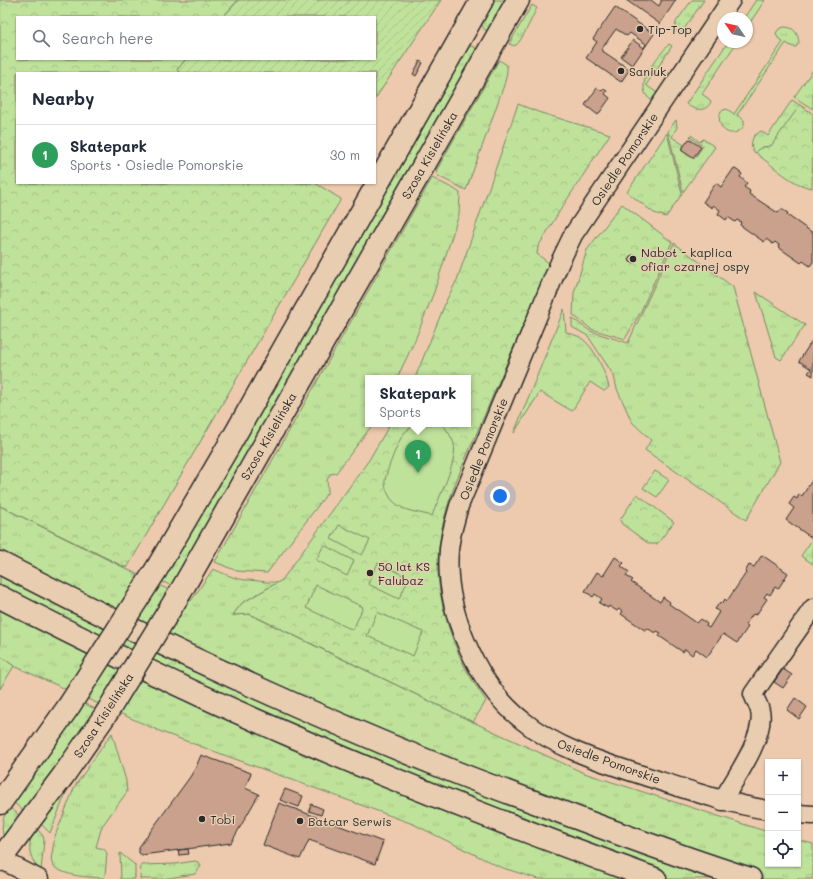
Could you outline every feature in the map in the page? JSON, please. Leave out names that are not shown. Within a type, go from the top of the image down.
[{"type":"main road","points":[[0,803],[69,706],[156,570],[228,447],[482,0]]},
{"type":"main road","name":"Szosa Kisielińska","points":[[0,858],[63,776],[106,714],[181,591],[518,0]]},
{"type":"main road","points":[[0,564],[177,651],[298,706],[436,765],[600,827],[697,862],[750,879]]},
{"type":"main road","points":[[0,597],[161,677],[285,734],[439,797],[655,879]]},
{"type":"street","name":"Osiedle Pomorskie","points":[[731,0],[573,235],[560,262],[459,506],[452,531],[449,550],[449,573],[452,598],[462,631],[475,661],[489,684],[505,704],[522,720],[542,735],[569,748],[638,773],[722,801],[765,809]]},
{"type":"street","points":[[722,801],[749,756],[759,734],[761,712],[753,694],[813,608]]},
{"type":"street","points":[[801,814],[813,815]]},
{"type":"street","points":[[0,858],[39,879]]},
{"type":"green space","points":[[0,0],[238,0],[224,16],[16,16],[16,60],[185,60],[177,70],[179,72],[16,72],[16,184],[317,184],[341,199],[127,568],[0,506]]},
{"type":"green space","points":[[238,0],[441,0],[376,98],[376,72],[179,72],[177,70],[185,60],[376,60],[376,16],[224,16]]},
{"type":"green space","points":[[493,0],[507,0],[489,30],[485,30],[482,19]]},
{"type":"green space","points":[[692,0],[704,0],[680,35],[675,29],[676,22]]},
{"type":"green space","points":[[756,0],[765,0],[753,18],[753,12],[748,12]]},
{"type":"green space","points":[[532,5],[537,8],[521,39],[516,45],[509,44]]},
{"type":"green space","points":[[784,27],[795,31],[798,36],[799,43],[796,47],[793,47],[786,43],[737,115],[744,120],[744,126],[739,131],[734,133],[725,131],[720,123],[719,117],[721,111],[727,109],[734,114],[783,42],[778,38],[776,33],[779,29]]},
{"type":"green space","points":[[669,44],[672,46],[646,85],[657,93],[652,101],[646,95],[644,88],[645,80],[653,64]]},
{"type":"green space","points":[[470,46],[475,47],[477,52],[172,586],[161,581],[466,48]]},
{"type":"green space","points":[[724,48],[733,48],[702,94],[711,102],[709,105],[703,109],[696,109],[686,104]]},
{"type":"green space","points":[[499,60],[507,65],[506,79],[466,190],[438,176],[436,171]]},
{"type":"green space","points":[[813,70],[813,109],[794,97]]},
{"type":"green space","points":[[792,100],[810,112],[774,148],[760,149],[755,153],[752,149],[752,140],[754,136],[761,131],[768,136]]},
{"type":"green space","points":[[518,104],[538,112],[610,134],[538,247],[537,254],[550,264],[462,467],[448,503],[443,522],[438,560],[439,588],[442,603],[451,633],[462,661],[486,701],[473,722],[250,614],[233,615],[242,603],[282,580],[369,460],[388,427],[471,427],[471,375],[416,375],[447,299],[457,280]]},
{"type":"green space","points":[[800,105],[813,114],[812,188],[798,183],[784,175],[758,155],[756,151],[762,147],[771,146]]},
{"type":"green space","points":[[676,120],[677,127],[672,137],[684,145],[681,150],[694,159],[703,146],[690,137],[691,135],[700,142],[703,139],[715,147],[683,192],[668,131]]},
{"type":"green space","points":[[667,133],[682,194],[666,217],[654,213],[627,192]]},
{"type":"green space","points":[[432,178],[454,189],[460,193],[459,214],[434,292],[415,340],[398,375],[365,375],[365,427],[371,427],[336,473],[330,474],[327,480],[328,491],[323,499],[267,573],[237,571],[215,562]]},
{"type":"green space","points":[[622,204],[672,242],[640,313],[625,339],[591,329],[573,315],[574,293],[587,250]]},
{"type":"green space","points":[[674,243],[733,287],[780,462],[746,520],[645,450],[651,440],[632,422],[617,389],[614,376],[588,336],[572,327],[572,318],[590,331],[628,343]]},
{"type":"green space","points":[[756,292],[805,325],[781,360],[776,357]]},
{"type":"green space","points":[[564,309],[566,332],[576,335],[591,347],[602,367],[609,387],[604,391],[590,382],[572,411],[540,392],[514,433]]},
{"type":"green space","points":[[444,427],[451,436],[454,444],[453,460],[447,480],[432,516],[402,508],[390,498],[385,485],[388,470],[396,449],[404,433],[410,428]]},
{"type":"green space","points":[[655,471],[669,480],[657,497],[643,488]]},
{"type":"green space","points":[[637,494],[674,522],[657,544],[649,544],[622,524],[620,520]]},
{"type":"green space","points":[[0,506],[191,601],[213,569],[229,576],[242,579],[277,583],[242,603],[233,615],[249,614],[473,722],[584,773],[765,831],[765,867],[801,867],[801,841],[813,844],[813,879],[538,879],[500,867],[413,824],[164,733],[14,666],[0,656]]},
{"type":"green space","points":[[339,525],[370,540],[362,555],[331,539]]},
{"type":"green space","points":[[813,538],[813,564],[801,556]]},
{"type":"green space","points":[[324,545],[354,561],[347,576],[316,560]]},
{"type":"green space","points":[[378,563],[409,578],[399,599],[368,584]]},
{"type":"green space","points":[[316,585],[363,607],[353,630],[306,608]]},
{"type":"green space","points":[[377,612],[423,632],[413,656],[367,636]]},
{"type":"green space","points":[[0,656],[14,666],[0,689]]},
{"type":"green space","points":[[83,703],[97,710],[26,813],[12,801]]},
{"type":"green space","points":[[112,733],[126,781],[127,792],[102,826],[96,847],[104,849],[107,853],[104,878],[77,876],[58,870],[53,866],[51,860],[55,836],[75,786]]},
{"type":"green space","points":[[69,785],[50,833],[40,823]]},
{"type":"green space","points":[[9,807],[23,818],[4,838],[2,830],[3,822]]},
{"type":"green space","points":[[36,828],[43,836],[44,840],[41,871],[33,861],[30,850],[31,839]]},
{"type":"green space","points":[[120,853],[135,865],[135,879],[121,879]]},
{"type":"green space","points":[[195,861],[201,866],[195,874],[161,879],[140,879],[141,865],[175,864]]},
{"type":"building","points":[[626,0],[651,0],[659,6],[661,0],[676,0],[660,24]]},
{"type":"building","points":[[615,7],[654,34],[621,82],[586,58],[597,42],[593,39]],"holes":[[[616,29],[627,36],[630,33],[646,44],[644,48],[633,40],[621,57],[632,65],[629,69],[601,50]]]},
{"type":"building","points":[[420,61],[423,63],[416,76],[413,74]]},
{"type":"building","points":[[597,88],[602,91],[603,89],[607,91],[605,94],[610,98],[598,115],[585,105]]},
{"type":"building","points":[[689,139],[701,147],[693,158],[681,150]]},
{"type":"building","points":[[734,168],[742,174],[740,177],[747,183],[744,187],[750,191],[749,194],[778,213],[781,209],[788,213],[787,215],[813,233],[813,262],[810,266],[803,261],[801,263],[778,247],[779,245],[775,242],[773,244],[766,239],[764,242],[740,225],[741,222],[737,220],[735,222],[728,217],[726,220],[718,214],[720,210],[713,205],[712,208],[703,202],[716,183],[721,187]]},
{"type":"building","name":"Nabot - kaplica ofiar czarnej ospy","points":[[631,255],[635,255],[637,259],[635,263],[631,263],[629,261],[629,257]]},
{"type":"building","points":[[813,339],[813,376],[808,373],[811,369],[799,361]]},
{"type":"building","points":[[813,479],[812,538],[786,520],[794,508],[789,504],[794,497],[797,499],[799,494],[802,496]]},
{"type":"building","points":[[762,555],[788,573],[778,589],[775,587],[770,595],[767,593],[764,597],[767,599],[756,615],[753,614],[745,625],[748,627],[737,643],[723,634],[707,657],[696,649],[692,655],[685,649],[683,652],[659,636],[661,633],[657,631],[655,633],[647,628],[646,631],[621,614],[623,611],[619,609],[617,611],[609,606],[608,608],[599,603],[602,599],[595,594],[593,597],[585,591],[597,572],[603,576],[615,557],[624,563],[621,566],[629,572],[626,576],[633,580],[631,582],[660,602],[663,597],[670,602],[669,604],[697,623],[701,619],[709,628],[719,612],[715,609],[720,602],[722,604],[725,599],[727,601],[746,573],[745,572],[749,565],[754,567]]},
{"type":"building","points":[[783,669],[792,675],[783,688],[774,682]]},
{"type":"building","points":[[795,698],[807,707],[799,719],[787,710]]},
{"type":"building","name":"Tobi","points":[[201,755],[251,773],[245,788],[259,794],[231,843],[142,855],[139,853],[139,847],[190,777]]},
{"type":"building","points":[[285,789],[303,796],[299,807],[280,800]]},
{"type":"building","name":"Batcar Serwis","points":[[279,803],[383,842],[375,864],[309,840],[300,859],[263,845]]},
{"type":"building","points":[[311,804],[323,809],[321,815],[309,811]]},
{"type":"building","points":[[188,849],[189,854],[179,855],[178,850]]},
{"type":"place","name":"Tip-Top","points":[[640,29]]},
{"type":"place","name":"Saniuk","points":[[621,71]]},
{"type":"place","name":"Nabot - kaplica ofiar czarnej ospy","points":[[633,259]]},
{"type":"place","name":"Skatepark","points":[[418,473]]},
{"type":"place","name":"50 lat KS Falubaz","points":[[370,573]]},
{"type":"place","name":"Tobi","points":[[202,819]]},
{"type":"place","name":"Batcar Serwis","points":[[300,821]]}]
